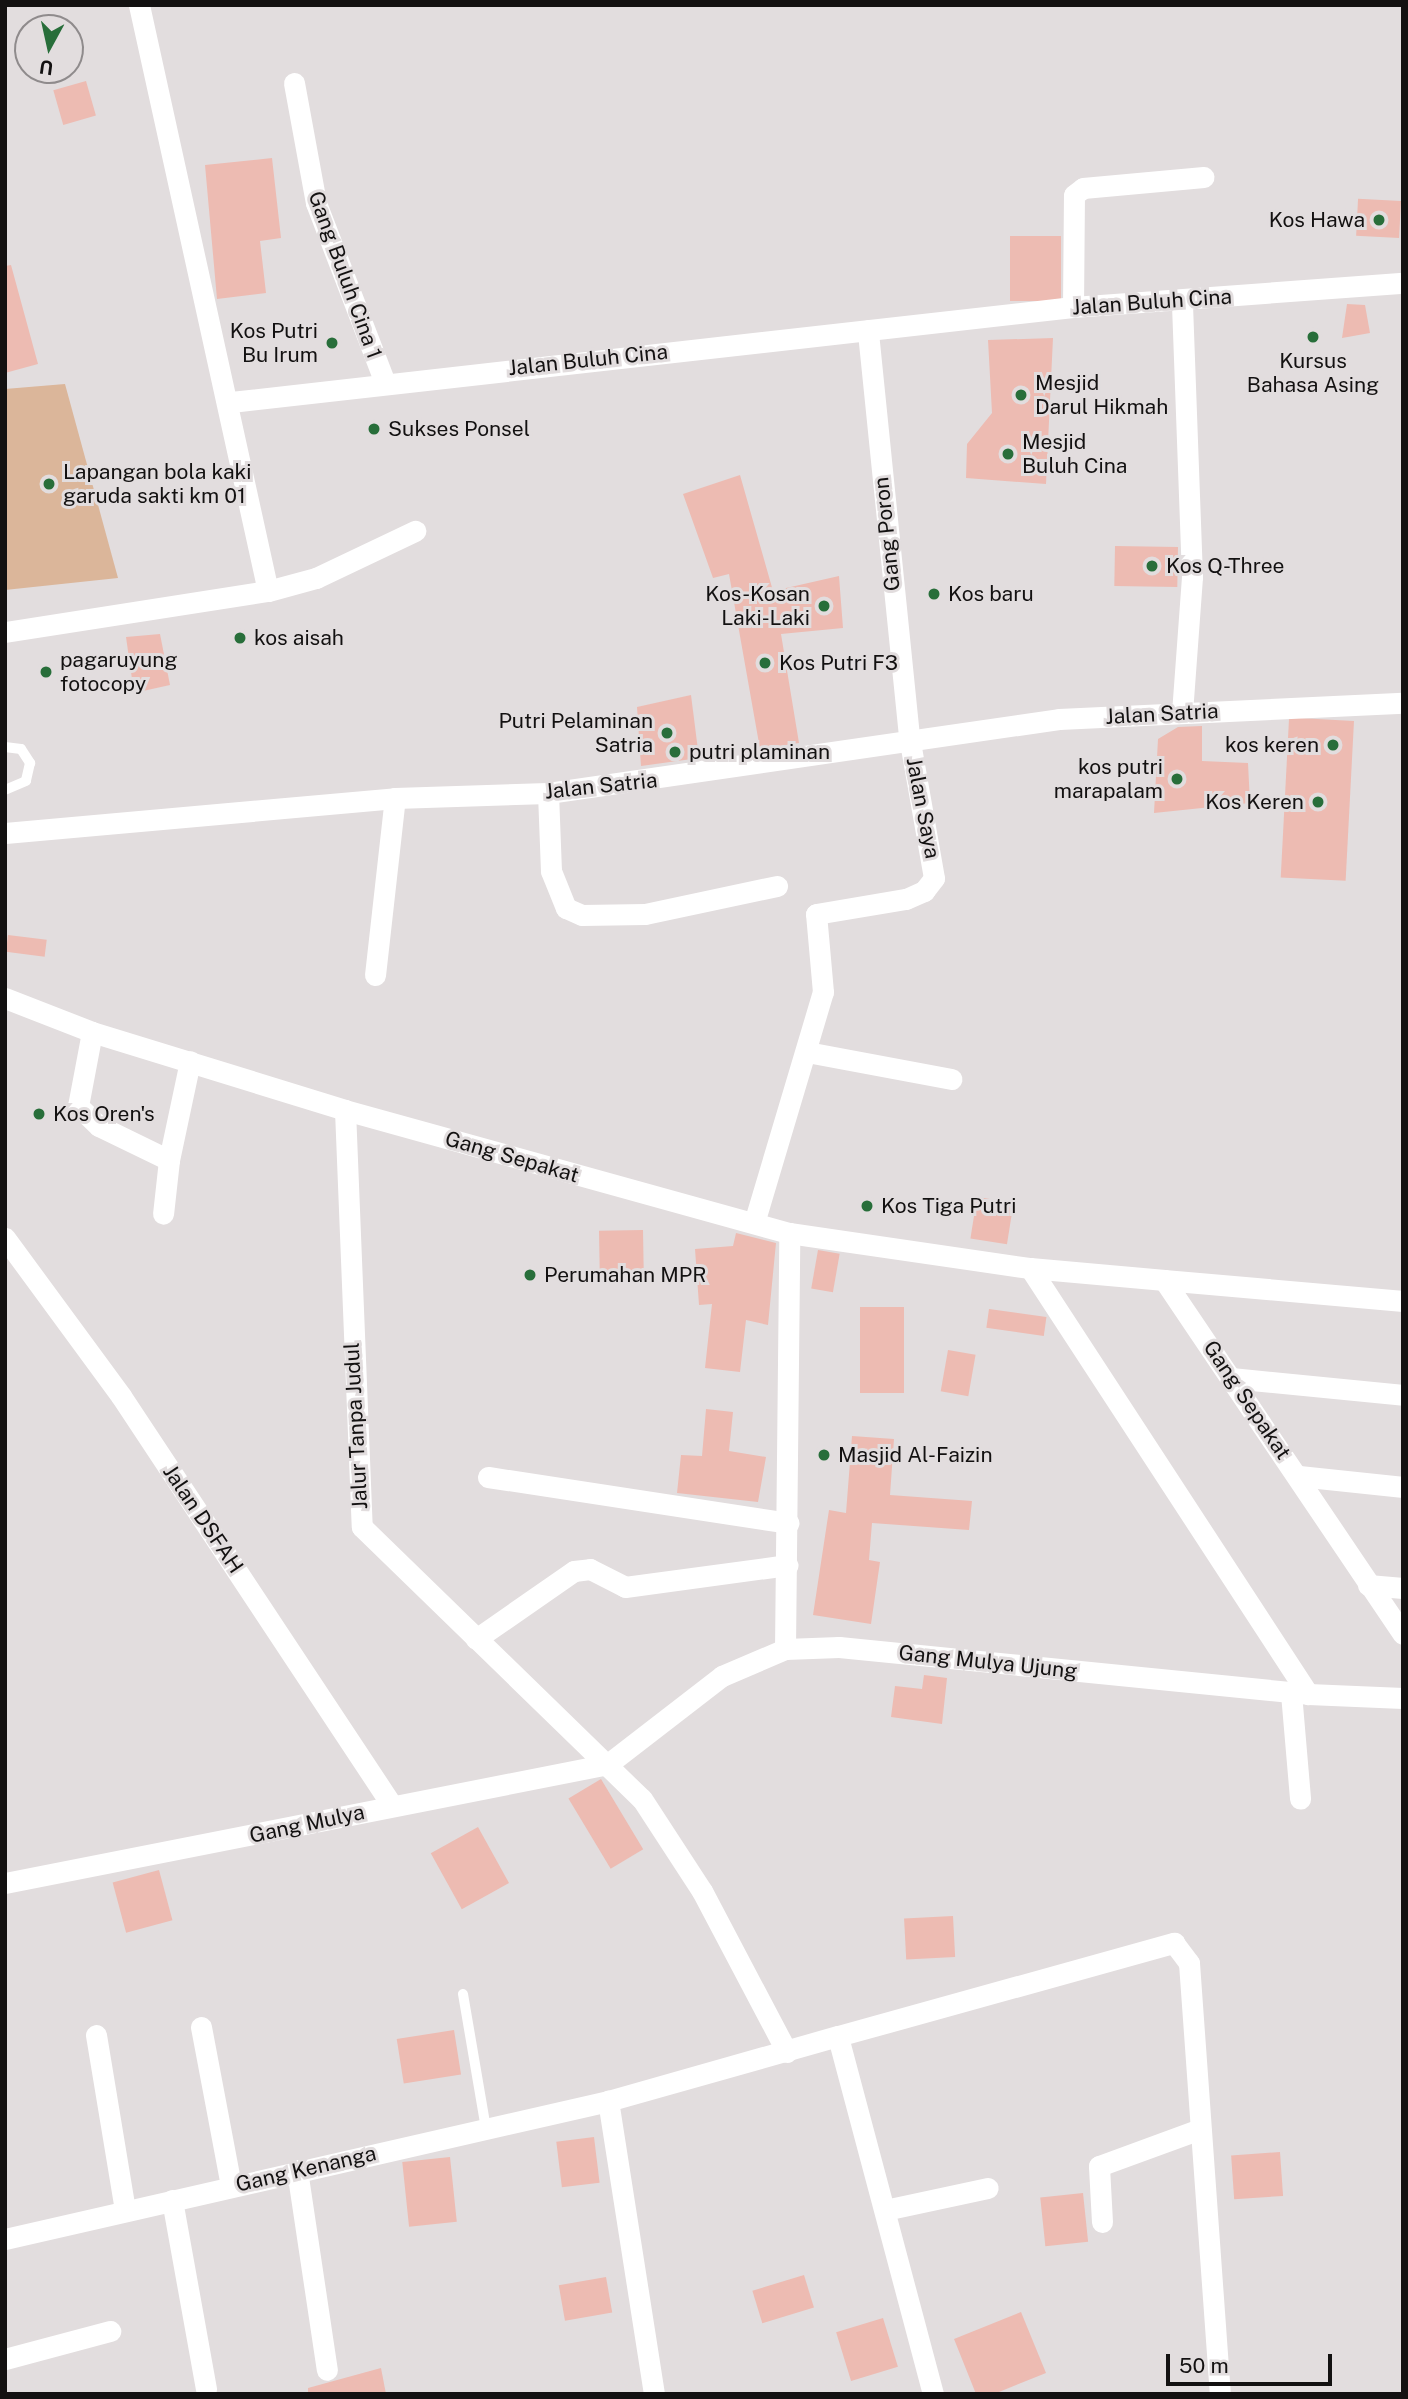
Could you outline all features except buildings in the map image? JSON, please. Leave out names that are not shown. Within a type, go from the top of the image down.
[{"type":"street","points":[[139,5],[230,402],[268,591]]},
{"type":"street","name":"Gang Buluh Cina 1","points":[[293,83],[316,203],[385,383]]},
{"type":"street","points":[[1073,307],[1074,195],[1083,188],[1203,177]]},
{"type":"street","name":"Jalan Buluh Cina","points":[[230,402],[1073,307],[1403,283]]},
{"type":"street","points":[[1182,301],[1192,577],[1182,713]]},
{"type":"street","name":"Gang Poron","points":[[868,330],[909,736]]},
{"type":"street","points":[[5,632],[268,591],[316,578],[415,531]]},
{"type":"street","name":"Jalan Satria","points":[[5,833],[395,799],[548,793],[709,774],[909,736],[1182,713],[1403,703]]},
{"type":"street","name":"Jalan Saya","points":[[807,1052],[823,992],[816,914],[906,899],[924,891],[934,878],[909,736]]},
{"type":"street","points":[[548,793],[551,872],[566,908],[582,915],[645,914],[777,886]]},
{"type":"street","points":[[375,975],[395,799]]},
{"type":"street","name":"Gang Sepakat","points":[[5,998],[92,1032],[345,1110],[789,1233],[1030,1268],[1164,1280],[1299,1476],[1368,1585],[1403,1634]]},
{"type":"street","points":[[92,1032],[78,1087],[80,1109],[169,1160]]},
{"type":"street","points":[[754,1223],[807,1052],[951,1079]]},
{"type":"street","points":[[163,1214],[169,1160],[190,1061]]},
{"type":"street","name":"Jalur Tanpa Judul","points":[[345,1110],[359,1515],[374,1545],[608,1764],[677,1849],[787,2052]]},
{"type":"street","points":[[785,1649],[789,1523],[789,1233]]},
{"type":"street","name":"Jalan DSFAH","points":[[5,1238],[121,1395],[392,1806]]},
{"type":"street","points":[[1030,1268],[1300,1694],[1300,1799]]},
{"type":"street","points":[[1164,1280],[1403,1301]]},
{"type":"street","points":[[1231,1378],[1403,1395]]},
{"type":"street","points":[[1299,1476],[1403,1487]]},
{"type":"street","points":[[488,1477],[789,1523]]},
{"type":"street","points":[[476,1639],[574,1570],[590,1569],[625,1587],[788,1565]]},
{"type":"street","points":[[1368,1585],[1403,1588]]},
{"type":"street","name":"Gang Mulya Ujung","points":[[608,1764],[722,1676],[785,1649],[839,1647],[1300,1694],[1403,1698]]},
{"type":"street","name":"Gang Mulya","points":[[5,1884],[608,1764]]},
{"type":"street","name":"Gang Kenanga","points":[[5,2239],[297,2170],[608,2101],[1174,1943],[1189,1962],[1199,2129]]},
{"type":"street","points":[[201,2027],[231,2186]]},
{"type":"street","points":[[96,2035],[125,2210]]},
{"type":"street","points":[[838,2036],[933,2394]]},
{"type":"street","points":[[608,2101],[654,2394]]},
{"type":"street","points":[[1102,2222],[1099,2166],[1199,2129],[1220,2394]]},
{"type":"street","points":[[297,2170],[327,2370]]},
{"type":"street","points":[[885,2210],[988,2188]]},
{"type":"street","points":[[172,2200],[206,2389]]},
{"type":"street","points":[[5,2359],[110,2331]]},
{"type":"lane","points":[[5,747],[21,749],[30,763],[26,781],[5,790]]},
{"type":"lane","points":[[463,1994],[486,2129]]},
{"type":"shaded area","name":"Lapangan bola kaki garuda sakti km 01","points":[[65,384],[118,578],[5,590],[5,389]]},
{"type":"place","name":"Kos Hawa","points":[[1379,220]]},
{"type":"place","name":"Kursus Bahasa Asing","points":[[1313,337]]},
{"type":"place","name":"Kos Putri Bu Irum","points":[[332,343]]},
{"type":"place","name":"Mesjid Darul Hikmah","points":[[1021,395]]},
{"type":"place","name":"Sukses Ponsel","points":[[374,429]]},
{"type":"place","name":"Mesjid Buluh Cina","points":[[1008,454]]},
{"type":"place","name":"Lapangan bola kaki garuda sakti km 01","points":[[49,484]]},
{"type":"place","name":"Kos Q-Three","points":[[1152,566]]},
{"type":"place","name":"Kos baru","points":[[934,594]]},
{"type":"place","name":"Kos-Kosan Laki-Laki","points":[[824,606]]},
{"type":"place","name":"kos aisah","points":[[240,638]]},
{"type":"place","name":"Kos Putri F3","points":[[765,663]]},
{"type":"place","name":"pagaruyung fotocopy","points":[[46,672]]},
{"type":"place","name":"Putri Pelaminan Satria","points":[[667,733]]},
{"type":"place","name":"kos keren","points":[[1333,745]]},
{"type":"place","name":"putri plaminan","points":[[675,752]]},
{"type":"place","name":"kos putri marapalam","points":[[1177,779]]},
{"type":"place","name":"Kos Keren","points":[[1318,802]]},
{"type":"place","name":"Kos Oren's","points":[[39,1114]]},
{"type":"place","name":"Kos Tiga Putri","points":[[867,1206]]},
{"type":"place","name":"Perumahan MPR","points":[[530,1275]]},
{"type":"place","name":"Masjid Al-Faizin","points":[[824,1455]]}]
